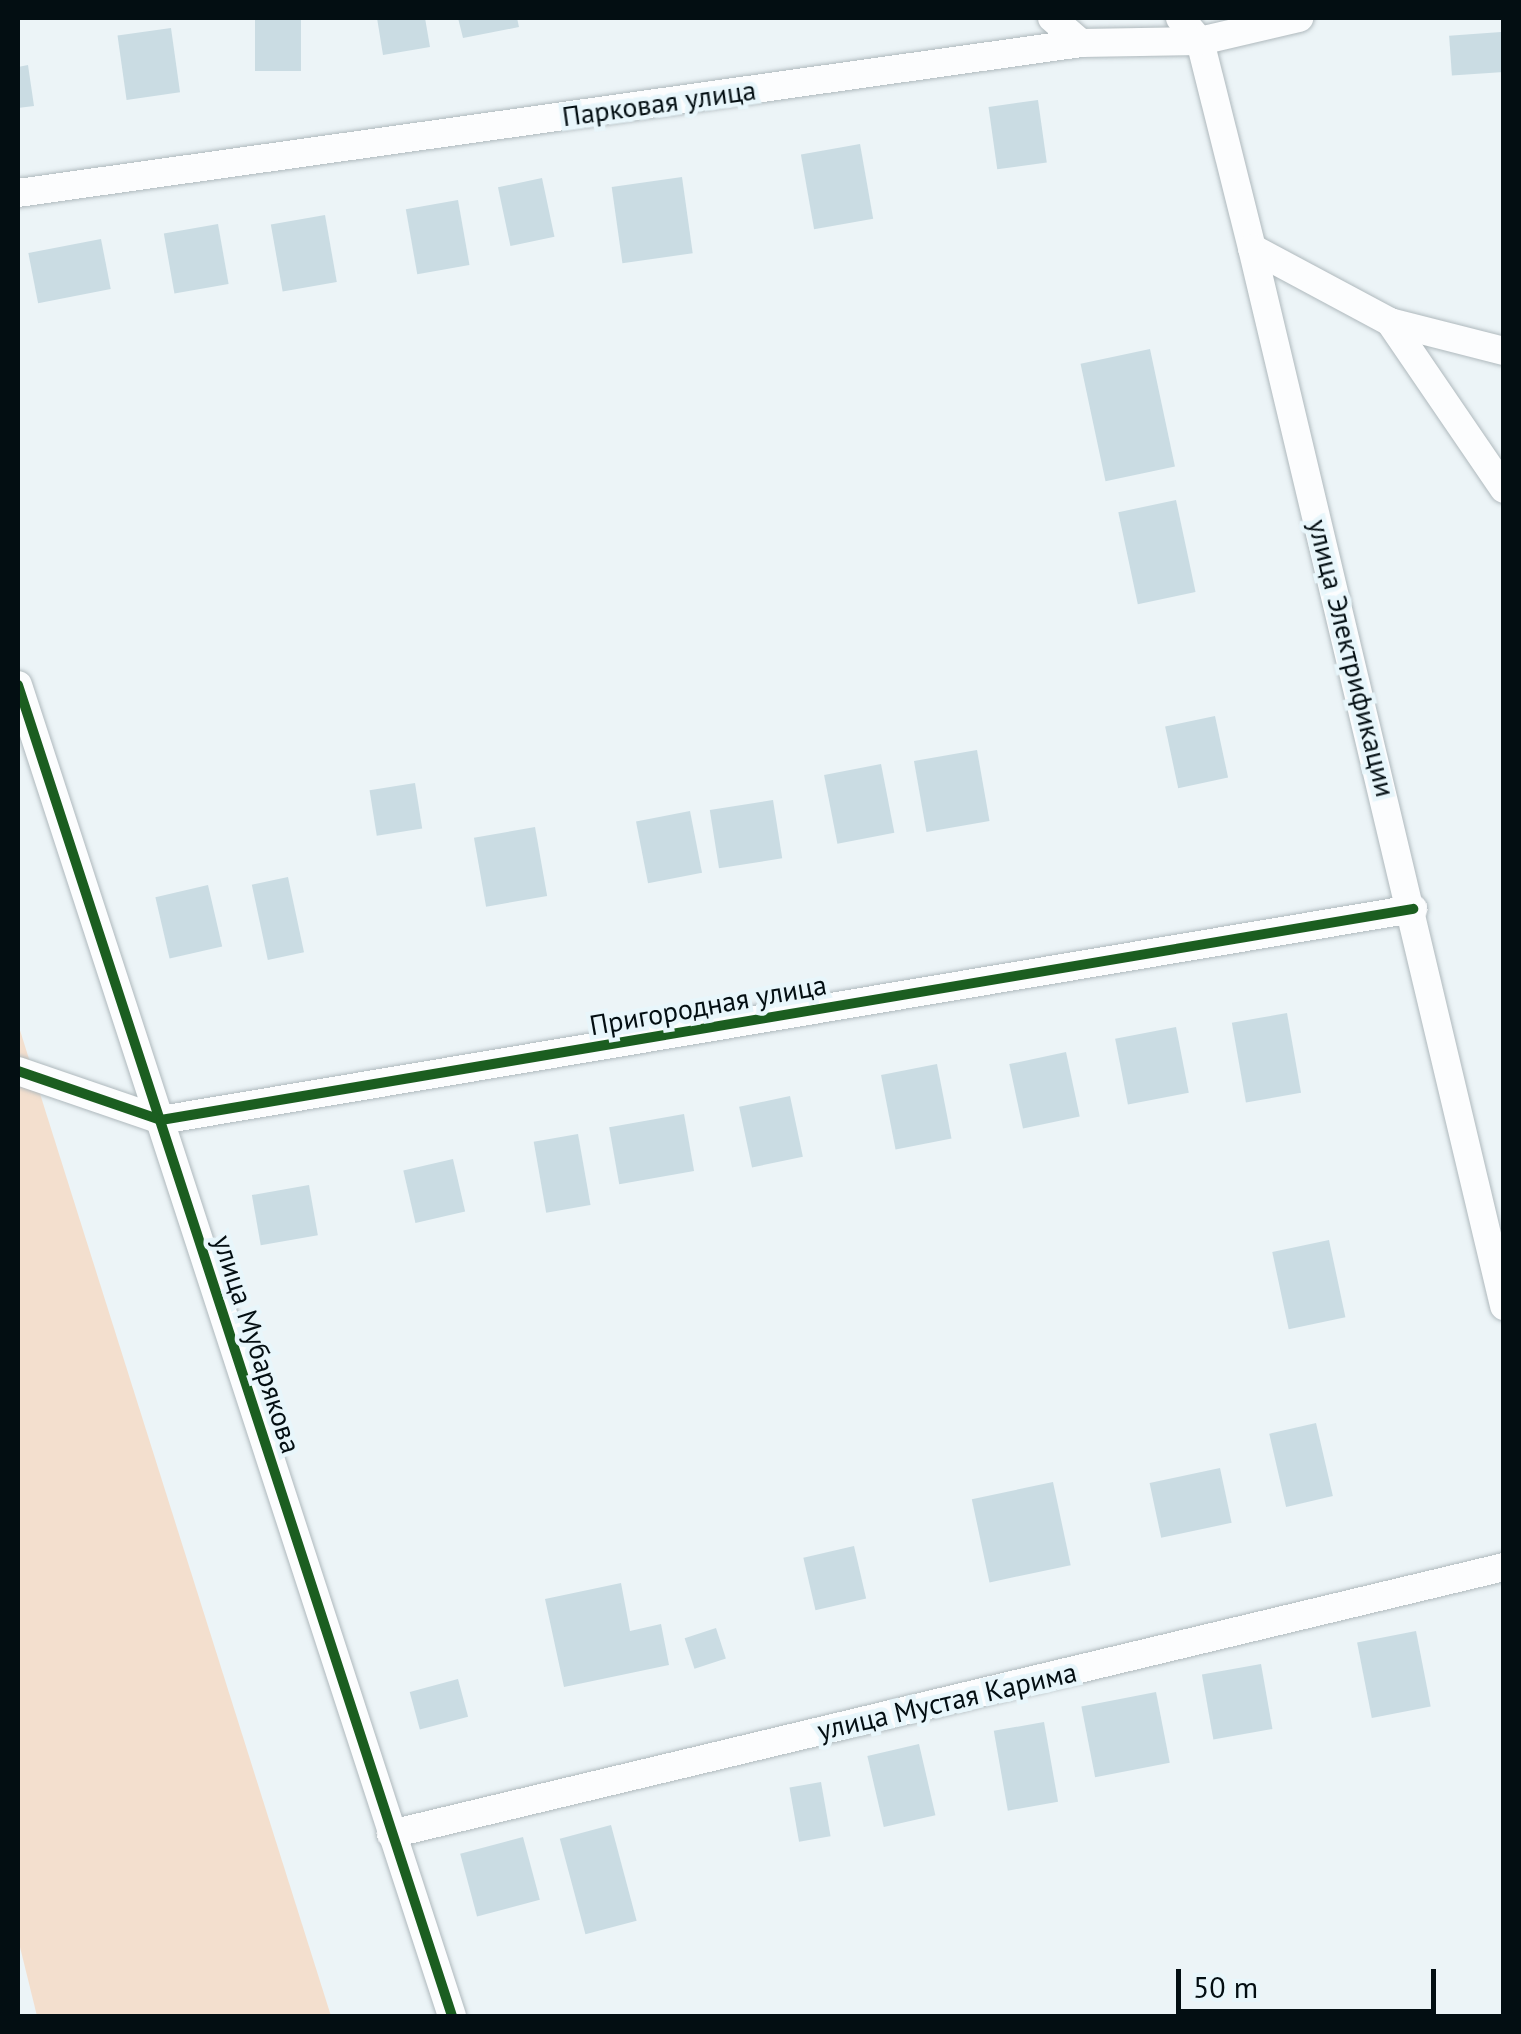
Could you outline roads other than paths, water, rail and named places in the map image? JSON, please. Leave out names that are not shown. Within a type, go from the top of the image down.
[{"type":"street","points":[[1052,18],[1081,43]]},
{"type":"street","name":"улица Электрификации","points":[[1180,18],[1200,41],[1413,909],[1504,1306]]},
{"type":"street","name":"Парковая улица","points":[[18,193],[1081,43],[1200,41],[1299,18]]},
{"type":"street","points":[[1252,248],[1390,322],[1504,351]]},
{"type":"street","points":[[1390,322],[1504,489]]},
{"type":"street","name":"улица Мубарякова","points":[[18,685],[452,2016]]},
{"type":"street","name":"Пригородная улица","points":[[18,1071],[161,1120],[1413,909]]},
{"type":"street","name":"улица Мустая Карима","points":[[391,1834],[1504,1568]]}]
